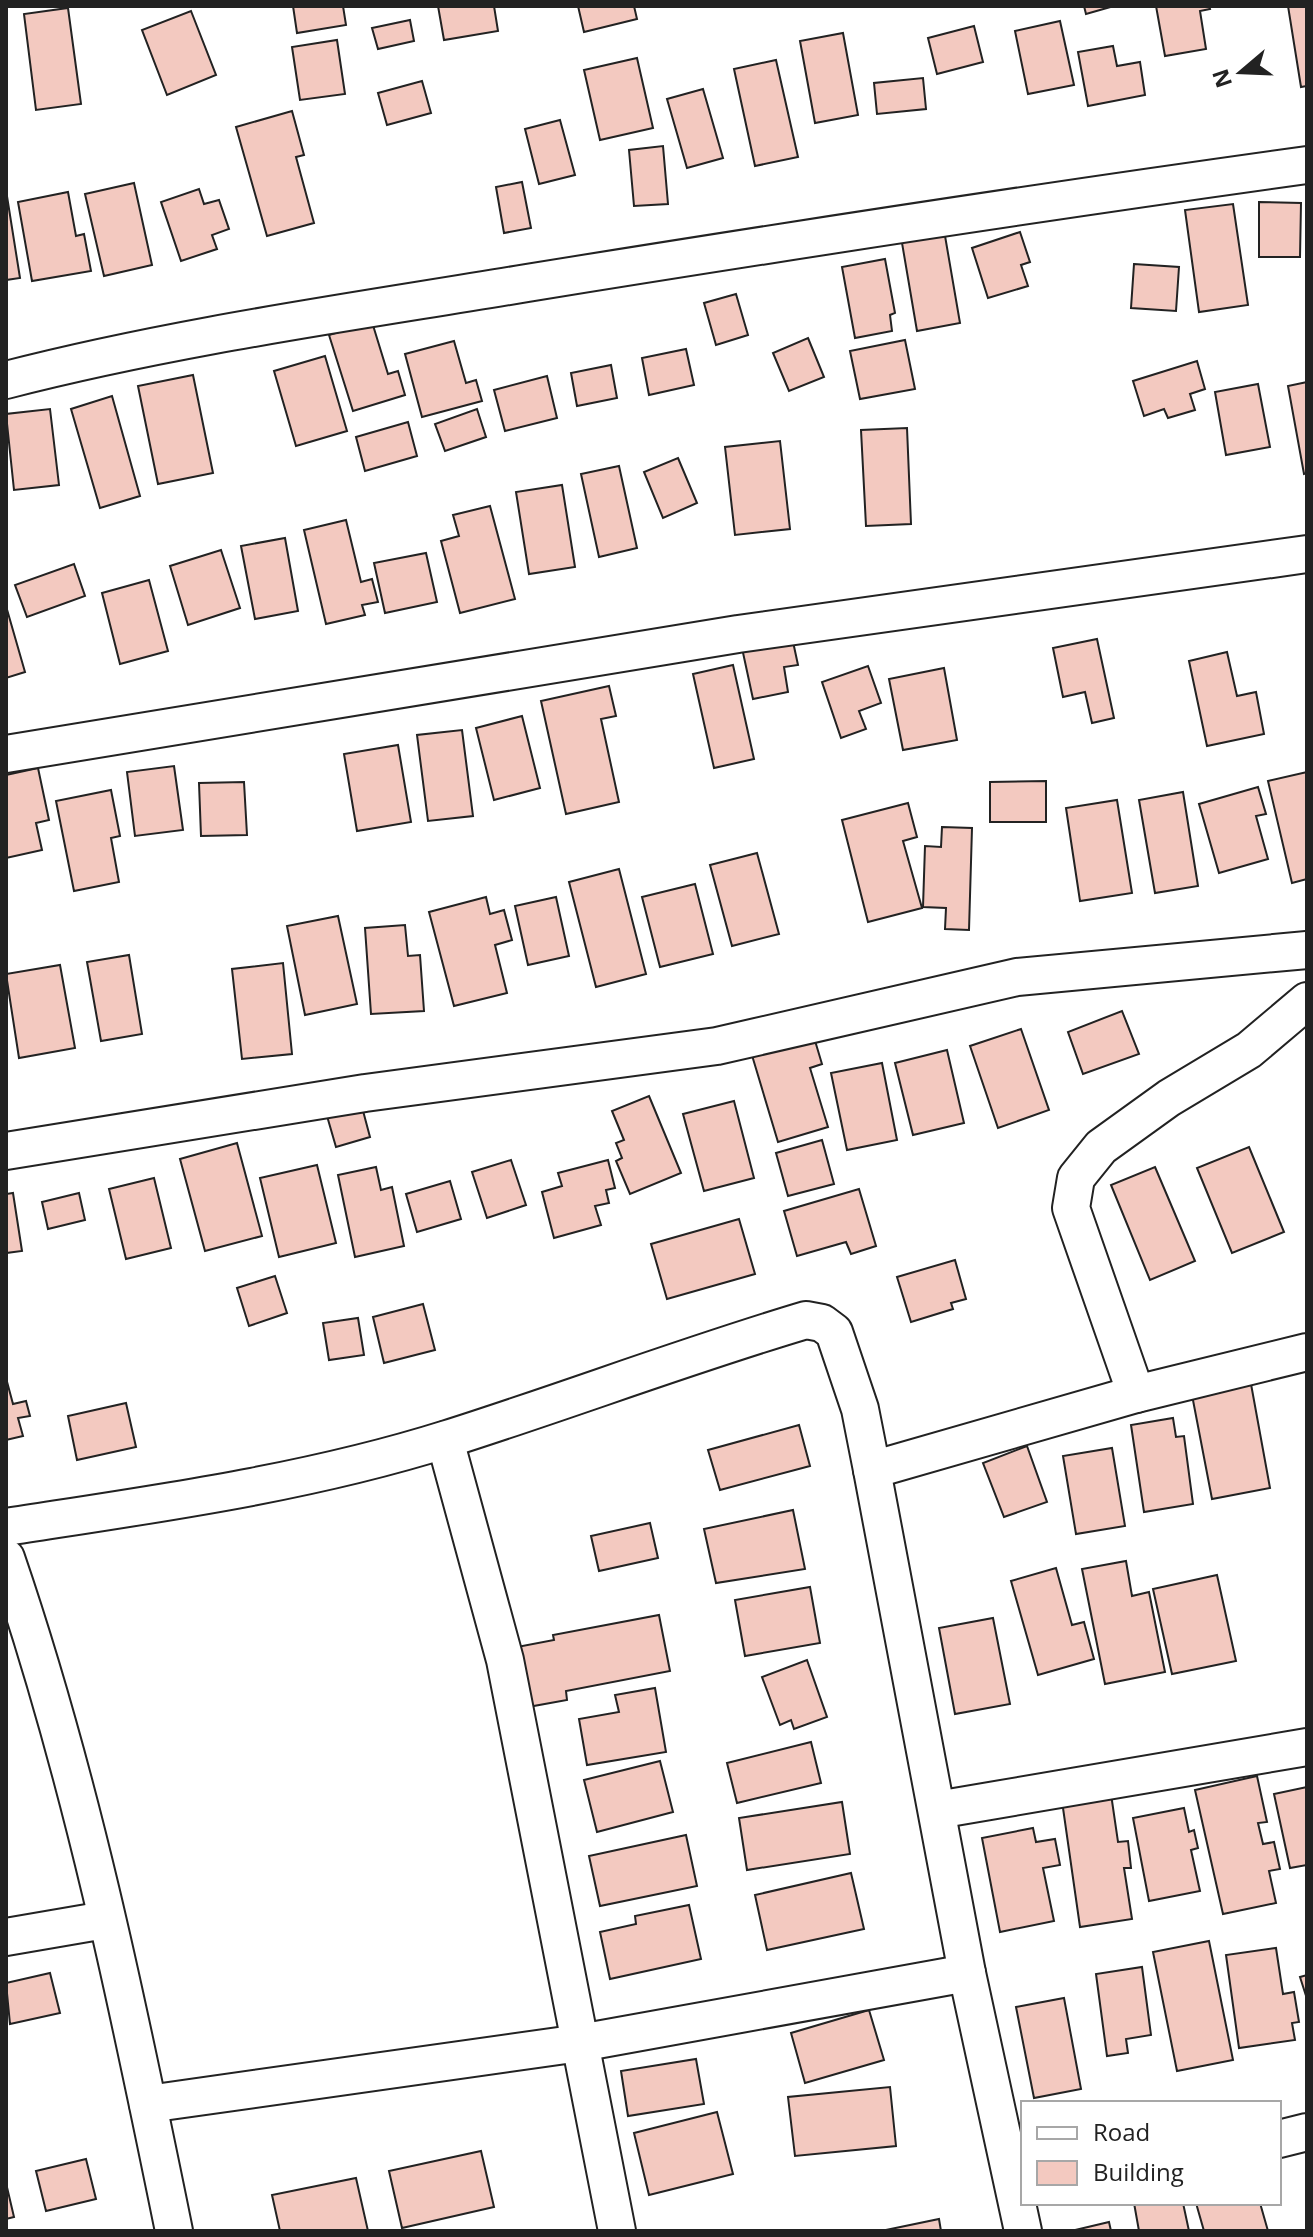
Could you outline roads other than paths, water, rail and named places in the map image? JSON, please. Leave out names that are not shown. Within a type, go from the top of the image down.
[{"type":"street","points":[[6,380],[97,357],[415,302],[806,238],[1307,165]]},
{"type":"street","points":[[6,754],[738,634],[1307,554]]},
{"type":"street","points":[[6,1151],[365,1093],[717,1046],[1017,977],[1307,950]]},
{"type":"street","points":[[1136,1394],[1071,1208],[1076,1178],[1101,1147],[1169,1098],[1249,1050],[1307,1001]]},
{"type":"street","points":[[6,1527],[232,1492],[445,1440],[703,1351],[806,1320],[822,1323],[834,1332],[860,1409],[967,1973],[1021,2208]]},
{"type":"street","points":[[872,1470],[1136,1394],[1307,1352]]},
{"type":"street","points":[[445,1440],[505,1660],[617,2231]]},
{"type":"street","points":[[6,1558],[65,1745],[91,1845],[174,2231]]},
{"type":"street","points":[[937,1810],[1307,1747]]},
{"type":"street","points":[[6,1937],[105,1920]]},
{"type":"street","points":[[148,2104],[580,2043],[967,1973]]},
{"type":"street","points":[[1281,2138],[1307,2132]]}]
